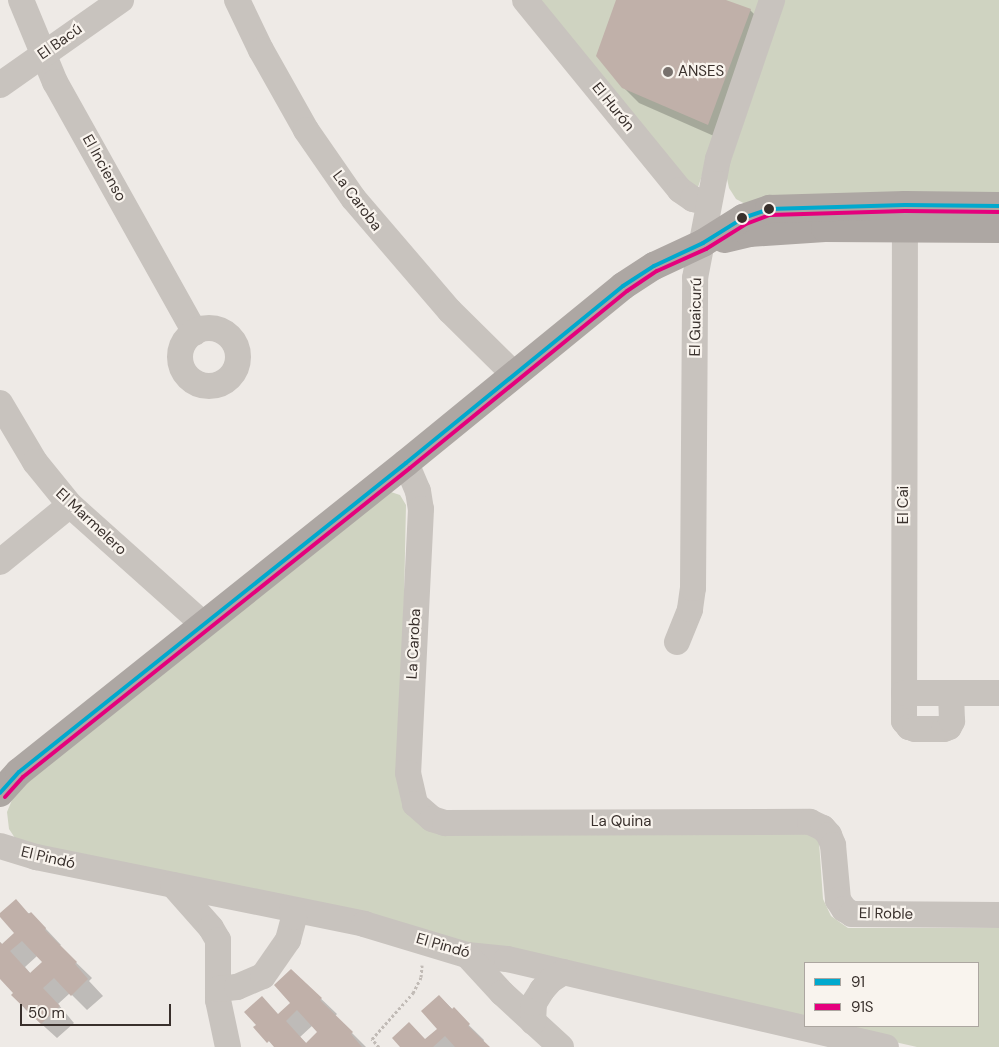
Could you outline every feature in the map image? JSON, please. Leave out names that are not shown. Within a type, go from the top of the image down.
[{"type":"main road","points":[[0,792],[19,772],[406,464],[623,286],[654,266],[703,243],[749,233],[999,206]]},
{"type":"main road","points":[[904,217],[999,229]]},
{"type":"street","name":"El Incienso","points":[[22,0],[42,55],[55,82],[195,332]]},
{"type":"street","name":"El Bacú","points":[[0,85],[120,0]]},
{"type":"street","name":"La Caroba","points":[[237,0],[261,50],[306,130],[353,198],[450,311],[515,375]]},
{"type":"street","name":"El Hurón","points":[[525,0],[680,190],[693,199],[709,203]]},
{"type":"street","name":"El Guaicurú","points":[[677,642],[690,609],[693,588],[695,278],[718,159],[772,0]]},
{"type":"street","name":"El Cai","points":[[904,217],[904,721],[909,727],[925,729],[944,729],[949,727],[952,720],[951,693]]},
{"type":"street","name":"El Marmelero","points":[[0,402],[36,462],[70,505],[203,624]]},
{"type":"street","name":"La Caroba","points":[[406,464],[418,491],[420,508],[408,773],[416,804],[432,819]]},
{"type":"street","points":[[0,562],[70,505]]},
{"type":"street","points":[[904,693],[999,693]]},
{"type":"street","name":"La Quina","points":[[432,819],[445,823],[810,822]]},
{"type":"street","name":"El Roble","points":[[810,822],[823,828],[829,835],[833,845],[838,900],[844,909],[852,914],[999,915]]},
{"type":"street","name":"El Pindó","points":[[0,846],[36,857],[364,924],[467,955],[507,959],[886,1047]]},
{"type":"street","points":[[173,885],[211,928],[218,940],[220,1016],[228,1047]]},
{"type":"street","points":[[218,989],[237,987],[264,976],[288,940],[294,917],[292,910]]},
{"type":"street","points":[[467,955],[502,993],[561,1047]]},
{"type":"street","points":[[533,1022],[534,1003],[542,990],[564,972]]},
{"type":"path","points":[[379,1047],[372,1040],[414,993],[421,977],[424,942]]},
{"type":"green space","name":"ANSES","points":[[540,0],[763,0],[697,190],[687,182]]},
{"type":"green space","points":[[785,0],[999,0],[999,200],[747,205],[736,199],[729,188],[726,174]]},
{"type":"green space","points":[[391,492],[400,495],[406,505],[400,789],[410,808],[811,833],[819,842],[823,899],[831,916],[848,928],[999,928],[999,1047],[917,1047],[828,1027],[979,1027],[979,962],[804,962],[804,1021],[17,841],[9,829],[7,812],[17,788]]},
{"type":"building","name":"ANSES","points":[[616,0],[726,0],[751,9],[708,125],[622,88],[596,56]]},
{"type":"building","points":[[16,899],[29,914],[31,912],[46,928],[45,930],[77,962],[75,964],[88,979],[71,996],[54,978],[43,988],[60,1006],[41,1024],[11,995],[13,993],[0,979],[0,942],[2,944],[14,933],[0,917],[0,913]],"holes":[[[22,941],[42,962],[30,973],[10,951]]]},
{"type":"building","points":[[291,969],[322,998],[320,1000],[353,1032],[351,1034],[362,1047],[274,1047],[269,1041],[267,1043],[253,1027],[256,1025],[244,1012],[262,996],[278,1014],[290,1003],[274,985]],"holes":[[[297,1010],[317,1032],[306,1043],[286,1021]]]},
{"type":"building","points":[[439,995],[452,1009],[454,1007],[470,1024],[468,1026],[490,1047],[455,1047],[445,1036],[433,1047],[400,1047],[392,1038],[409,1022],[425,1039],[437,1029],[421,1011]]},
{"type":"transit line","name":"91","points":[[0,793],[19,772],[406,463],[623,286],[654,266],[703,243],[743,218],[769,209],[905,205],[999,206]]},
{"type":"transit line","name":"91S","points":[[5,797],[23,777],[410,468],[627,291],[657,271],[706,249],[746,224],[770,215],[905,211],[999,212]]},
{"type":"place","name":"ANSES","points":[[668,72]]}]
